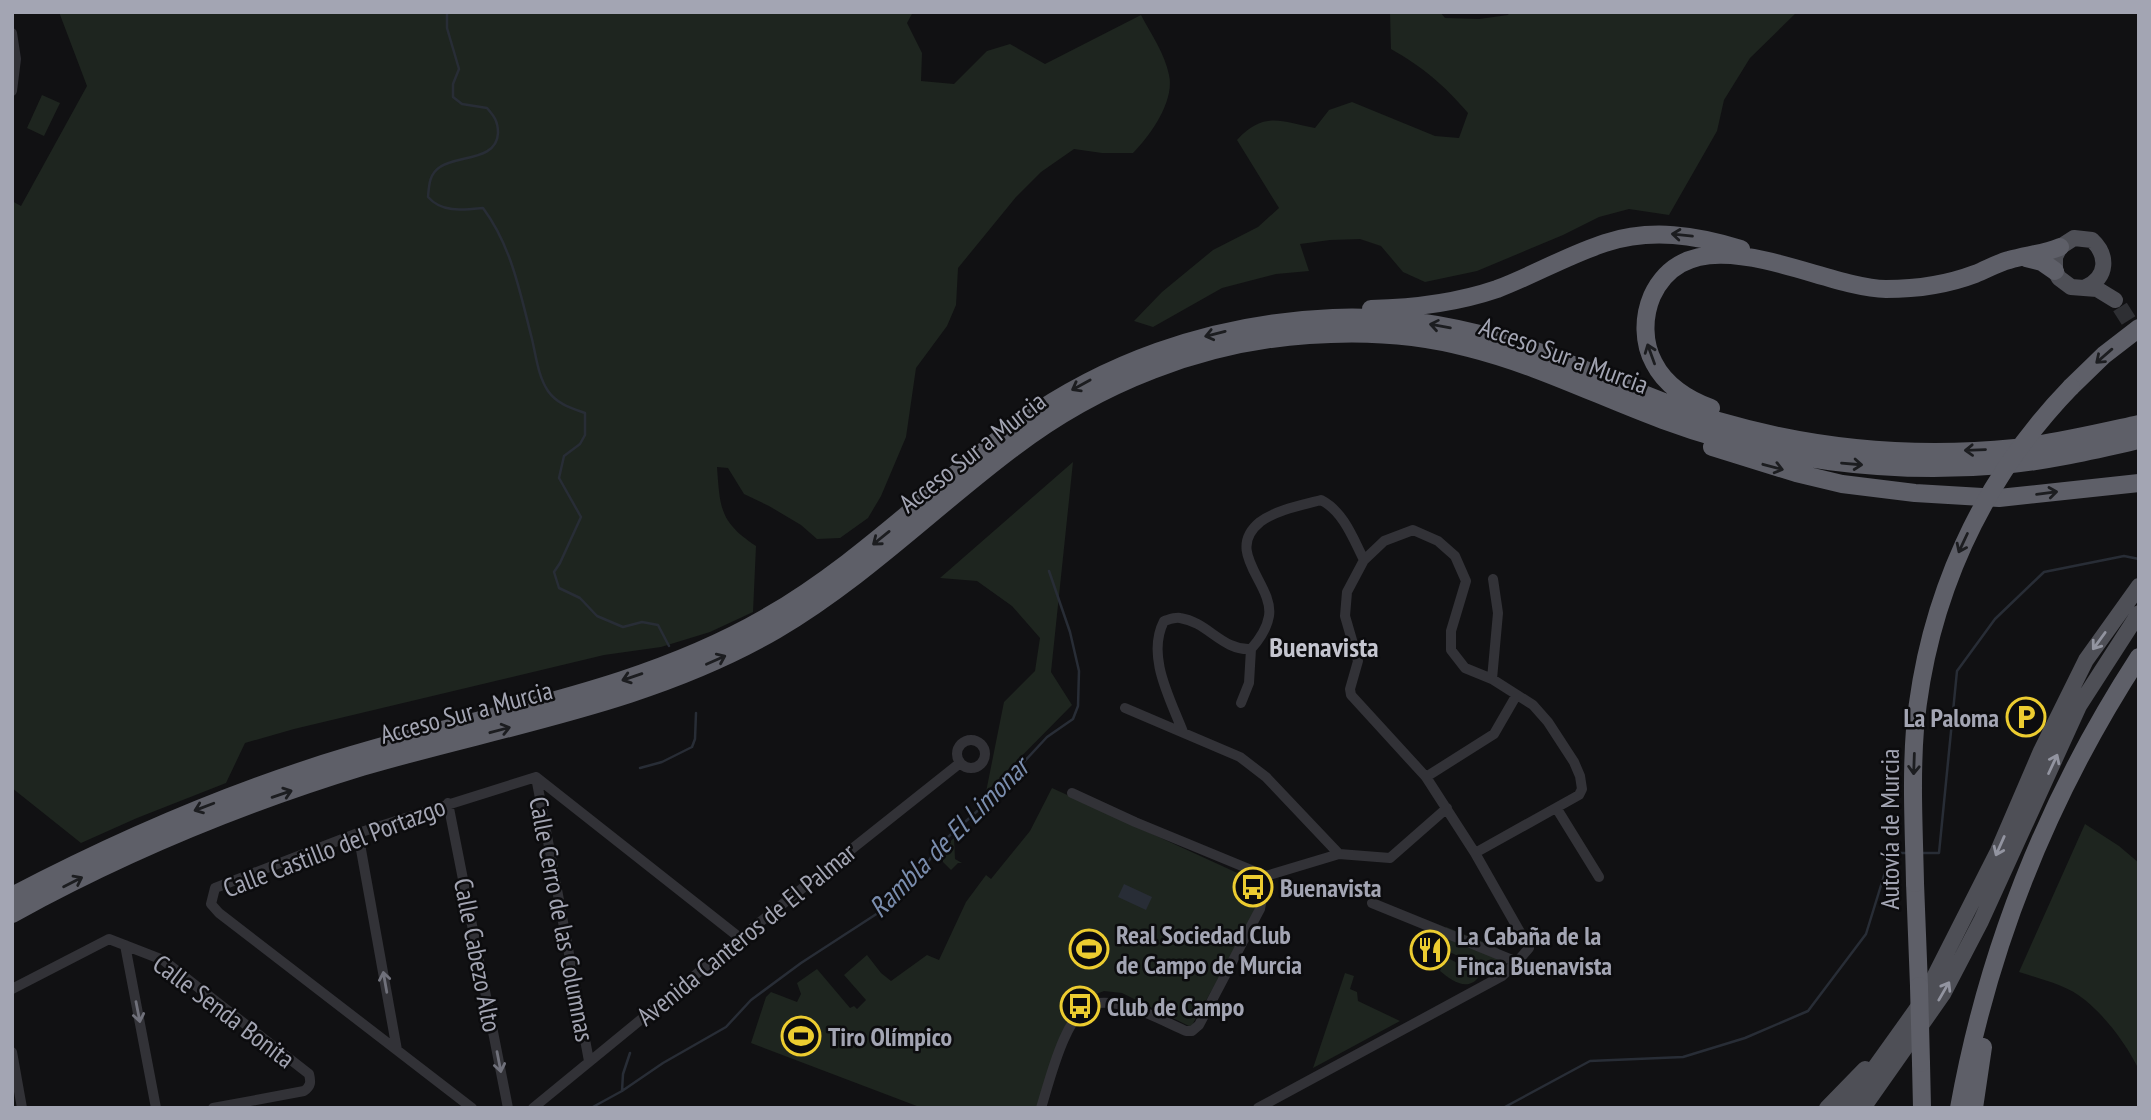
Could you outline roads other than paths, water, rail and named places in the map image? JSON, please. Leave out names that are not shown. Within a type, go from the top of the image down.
[{"type":"highway","points":[[1341,318],[1359,309],[1427,305],[1478,295],[1606,242],[1646,235],[1670,234],[1703,238],[1746,250],[1817,276]]},
{"type":"highway","points":[[1737,426],[1719,411],[1694,401],[1671,385],[1654,364],[1649,352],[1646,321],[1653,296],[1666,276],[1683,264],[1714,254],[1752,257],[1863,287],[1923,287],[1960,279],[2011,259],[2060,247]]},
{"type":"highway","points":[[2023,257],[2042,262],[2055,271]]},
{"type":"highway","name":"Acceso Sur a Murcia","points":[[12,896],[114,845],[264,783],[392,743],[611,684],[717,643],[765,618],[829,578],[1004,435],[1052,401],[1098,376],[1165,348],[1225,331],[1287,321],[1341,318],[1427,324],[1509,341],[1682,409],[1737,426],[1794,440],[1840,447],[1946,451],[2013,448],[2139,424]]},
{"type":"highway","name":"Autovía de Murcia","points":[[1922,1108],[1915,883],[1915,732],[1923,670],[1939,607],[1959,552],[1997,481],[2024,440],[2071,387],[2139,328]]},
{"type":"highway","name":"Acceso Sur a Murcia","points":[[12,914],[132,853],[270,798],[359,768],[617,698],[664,682],[722,657],[774,631],[837,590],[1038,429],[1116,385],[1191,356],[1268,339],[1307,335],[1362,334],[1427,339],[1497,355],[1666,421],[1735,442],[1803,458],[1882,466],[2003,465],[2139,440]]},
{"type":"highway","points":[[1666,421],[1687,437],[1755,462],[1875,489],[1999,498],[2139,483]]},
{"type":"highway","points":[[1959,1108],[1976,1028],[2002,938],[2046,826],[2112,698],[2139,657]]},
{"type":"highway","points":[[1974,1108],[1989,1012],[2007,939],[2045,833],[2076,765]]},
{"type":"main road","points":[[2074,238],[2092,240],[2103,255],[2103,270],[2117,303],[2097,289],[2071,287],[2059,278],[2055,271],[2055,257],[2060,247],[2074,238]]},
{"type":"main road","points":[[2086,287],[2097,281],[2103,270]]},
{"type":"main road","points":[[1846,1108],[1921,1003],[1998,851],[2041,751],[2086,660],[2139,586]]},
{"type":"main road","points":[[1863,1108],[1943,993],[1981,921],[2079,706],[2139,613]]},
{"type":"main road","points":[[1826,1108],[1894,1041]]},
{"type":"street","points":[[12,33],[16,60],[12,91]]},
{"type":"street","points":[[1241,703],[1249,683],[1251,649],[1260,638],[1269,614],[1264,592],[1246,555],[1248,538],[1260,522],[1287,510],[1321,500],[1332,506],[1364,559]]},
{"type":"street","points":[[1258,1108],[1502,976],[1529,948],[1475,853],[1426,777],[1351,695],[1350,689],[1358,661],[1345,616],[1347,592],[1364,559],[1384,541],[1413,530],[1438,541],[1455,555],[1465,581],[1451,631],[1451,650],[1465,668],[1492,679],[1534,705],[1563,744],[1580,776],[1582,789],[1579,795],[1475,853]]},
{"type":"street","points":[[1492,679],[1497,613],[1493,579]]},
{"type":"street","points":[[1183,732],[1162,678],[1157,653],[1158,632],[1164,621],[1180,618],[1200,625],[1240,650],[1251,649]]},
{"type":"street","points":[[1426,777],[1494,734],[1516,696]]},
{"type":"street","points":[[1125,708],[1240,757],[1266,777],[1339,854]]},
{"type":"street","name":"Avenida Canteros de El Palmar","points":[[533,1108],[589,1060],[960,763]]},
{"type":"street","points":[[536,777],[740,938]]},
{"type":"street","name":"Calle Castillo del Portazgo","points":[[472,1108],[219,913],[211,904],[215,888],[358,833],[536,777]]},
{"type":"street","name":"Calle Cerro de las Columnas","points":[[536,777],[589,1060]]},
{"type":"street","points":[[1072,793],[1266,876],[1339,854],[1390,858],[1447,808]]},
{"type":"street","name":"Calle Cabezo Alto","points":[[448,803],[508,1108]]},
{"type":"street","points":[[1557,809],[1599,877]]},
{"type":"street","points":[[358,833],[397,1050]]},
{"type":"street","points":[[1041,1108],[1069,1026],[1082,1010],[1092,1003],[1134,1008],[1186,1031],[1192,1031],[1199,1025],[1260,909],[1266,876]]},
{"type":"street","points":[[1373,903],[1517,962]]},
{"type":"street","name":"Calle Senda Bonita","points":[[12,989],[109,939],[163,960],[309,1074],[311,1081],[304,1091],[213,1108]]},
{"type":"street","points":[[125,945],[156,1108]]},
{"type":"street","points":[[12,1052],[23,1106]]},
{"type":"waterway","points":[[447,12],[447,28],[459,69],[453,84],[453,97],[462,104],[487,108],[495,119],[498,133],[496,142],[484,153],[448,163],[436,170],[430,181],[428,197],[446,208],[483,208],[501,238],[514,271],[542,379],[560,402],[585,413],[585,435],[580,444],[564,456],[559,478],[581,517],[554,572],[559,588],[580,598],[597,616],[623,627],[642,622],[658,625],[669,646]]},
{"type":"waterway","points":[[1921,853],[1939,853],[1957,671],[1995,619],[2044,572],[2124,556],[2139,559]]},
{"type":"waterway","name":"Rambla de El Limonar","points":[[591,1108],[726,1027],[751,1000],[801,963],[878,913],[900,894],[939,845],[983,806],[1047,737],[1073,719],[1078,706],[1079,671],[1070,632],[1049,571]]},
{"type":"waterway","points":[[640,768],[662,762],[692,747],[696,713]]},
{"type":"waterway","points":[[1503,1108],[1590,1061],[1683,1057],[1745,1038],[1808,1011],[1866,934],[1891,853],[1908,853]]},
{"type":"waterway","points":[[622,1091],[623,1074],[630,1053]]},
{"type":"tunnel","points":[[2120,307],[2139,337]]},
{"type":"place","name":"La Paloma","points":[[2026,717]]},
{"type":"place","name":"Buenavista","points":[[1253,887]]},
{"type":"place","name":"Real Sociedad Club de Campo de Murcia","points":[[1089,949]]},
{"type":"place","name":"La Cabaña de la Finca Buenavista","points":[[1430,950]]},
{"type":"place","name":"Club de Campo","points":[[1080,1006]]},
{"type":"place","name":"Tiro Olímpico","points":[[801,1036]]},
{"type":"district","name":"Buenavista","points":[[1324,646]]}]
